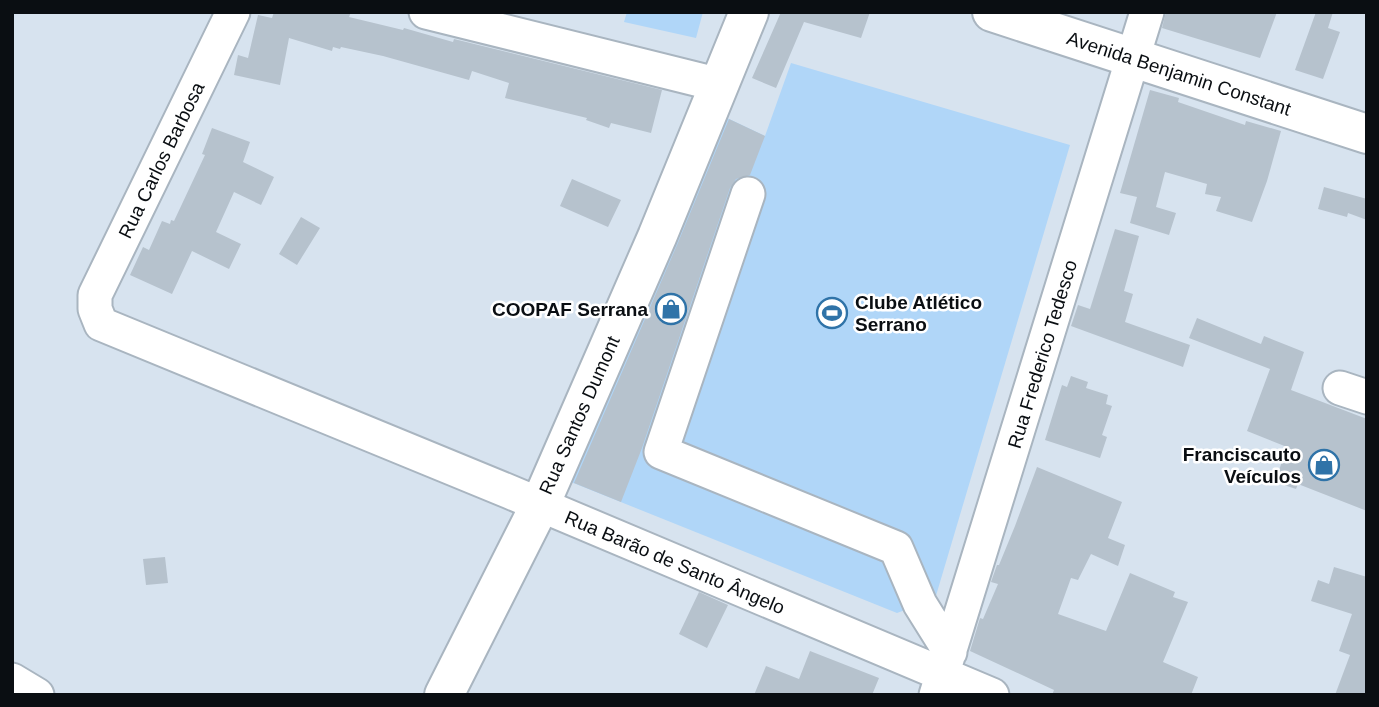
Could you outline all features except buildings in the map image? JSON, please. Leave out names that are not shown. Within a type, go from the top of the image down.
[{"type":"main road","name":"Rua Santos Dumont","points":[[444,695],[540,505],[749,12]]},
{"type":"main road","name":"Avenida Benjamin Constant","points":[[992,12],[1367,134]]},
{"type":"street","name":"Rua Carlos Barbosa","points":[[95,309],[95,295],[233,12]]},
{"type":"street","points":[[426,12],[720,85]]},
{"type":"street","name":"Rua Frederico Tedesco","points":[[943,674],[1147,12]]},
{"type":"street","points":[[748,194],[661,452],[896,548],[920,604],[943,674]]},
{"type":"street","name":"Rua Barão de Santo Ângelo","points":[[95,309],[102,324],[992,695]]},
{"type":"street","points":[[12,680],[37,695]]},
{"type":"shaded area","points":[[627,12],[703,12],[696,38],[624,22]]},
{"type":"shaded area","name":"Clube Atlético Serrano","points":[[791,63],[1070,145],[935,599],[897,613],[571,482],[727,118],[765,136]]},
{"type":"place","name":"COOPAF Serrana","points":[[671,309]]},
{"type":"place","name":"Clube Atlético Serrano","points":[[832,313]]},
{"type":"place","name":"Franciscauto Veículos","points":[[1324,465]]}]
